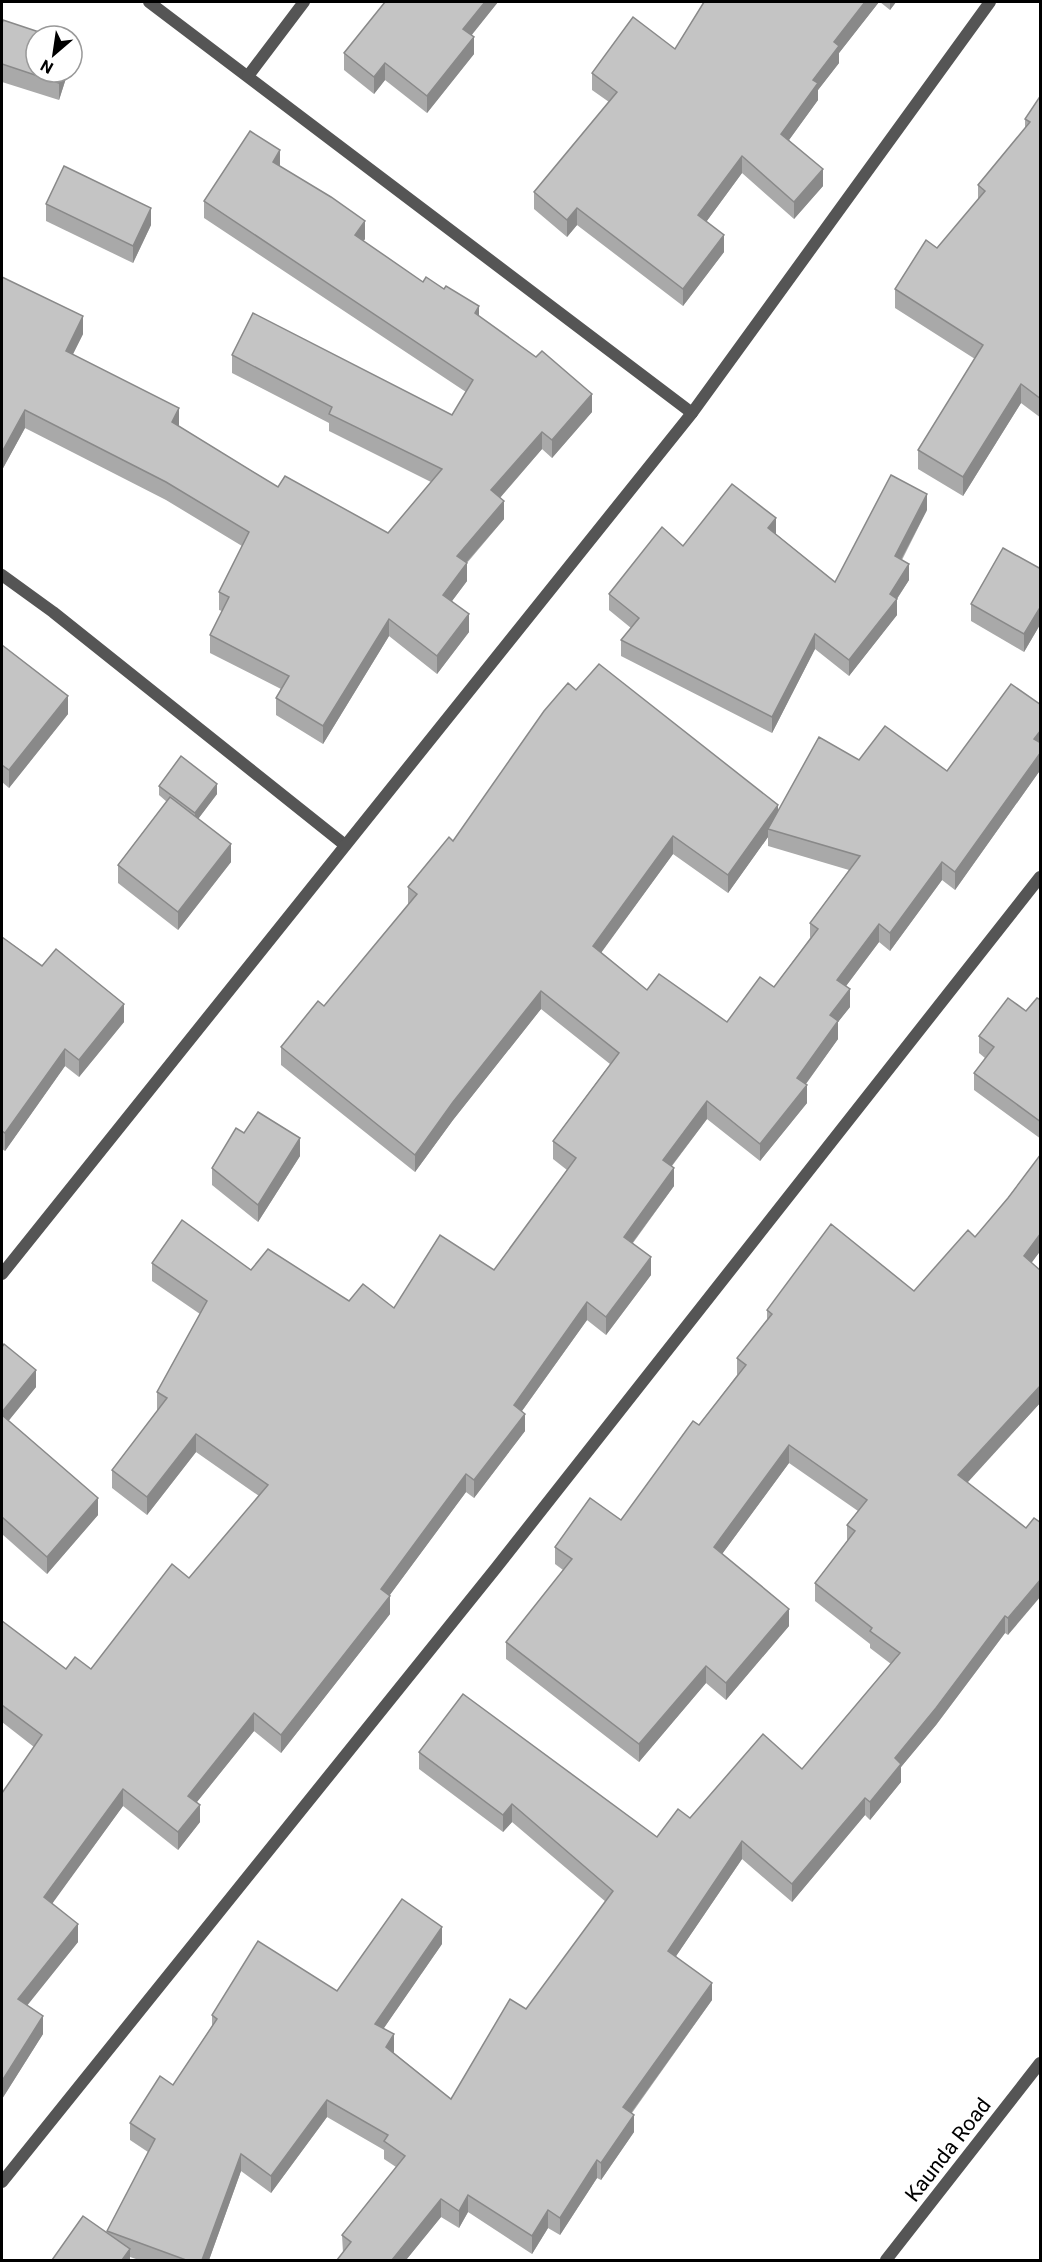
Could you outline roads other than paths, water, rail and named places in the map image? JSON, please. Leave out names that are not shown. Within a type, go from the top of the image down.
[{"type":"street","points":[[149,2],[692,413]]},
{"type":"street","points":[[248,76],[304,2]]},
{"type":"street","points":[[3,1268],[692,413],[990,2]]},
{"type":"street","points":[[2,575],[62,619],[345,845]]},
{"type":"street","points":[[2,2182],[503,1559],[1041,877]]},
{"type":"street","name":"Kaunda Road","points":[[886,2260],[1041,2063]]}]
